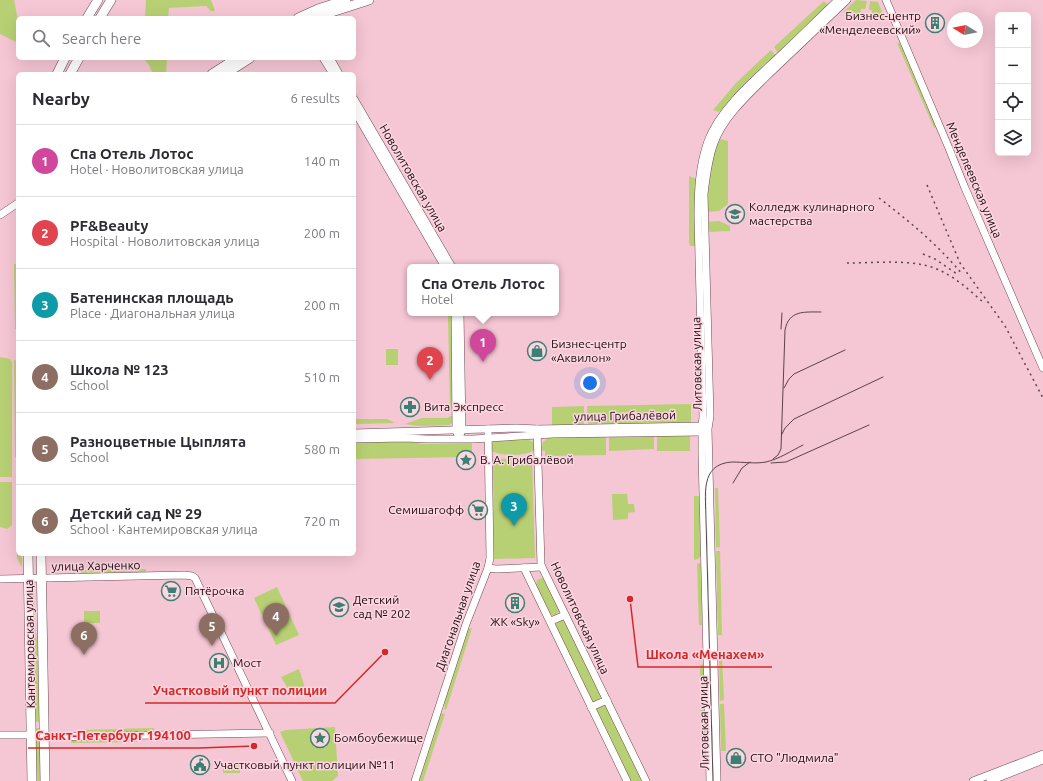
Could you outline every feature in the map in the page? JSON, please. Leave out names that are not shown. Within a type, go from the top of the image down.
[{"type":"main road","points":[[88,16],[98,0]]},
{"type":"main road","points":[[101,16],[111,0]]},
{"type":"main road","points":[[305,16],[318,9],[346,0]]},
{"type":"main road","points":[[319,16],[369,0]]},
{"type":"main road","points":[[58,72],[64,60]]},
{"type":"main road","points":[[71,72],[78,60]]},
{"type":"main road","points":[[215,72],[234,60]]},
{"type":"main road","points":[[228,72],[247,60]]},
{"type":"main road","name":"Кантемировская улица","points":[[28,556],[32,781]]},
{"type":"main road","name":"Кантемировская улица","points":[[41,556],[45,781]]},
{"type":"street","name":"Литовская улица","points":[[717,781],[703,417],[698,194],[700,174],[709,140],[721,119],[737,98],[838,0]]},
{"type":"street","name":"Литовская улица","points":[[710,781],[704,429],[709,410],[704,194],[709,162],[714,142],[725,122],[753,90],[847,0]]},
{"type":"street","name":"Менделеевская улица","points":[[886,0],[1043,368]]},
{"type":"street","points":[[324,60],[332,72]]},
{"type":"street","points":[[331,60],[338,72]]},
{"type":"street","name":"Новолитовская улица","points":[[356,102],[450,264]]},
{"type":"street","name":"Новолитовская улица","points":[[356,113],[443,264]]},
{"type":"street","points":[[0,215],[16,204]]},
{"type":"street","points":[[455,316],[459,429]]},
{"type":"street","points":[[459,439],[460,316]]},
{"type":"street","name":"улица Грибалёвой","points":[[356,433],[528,428],[537,433]]},
{"type":"street","name":"Диагональная улица","points":[[415,781],[466,624],[488,568],[490,558],[488,429]]},
{"type":"street","name":"улица Грибалёвой","points":[[356,438],[405,438],[427,440],[537,433],[704,429]]},
{"type":"street","name":"Новолитовская улица","points":[[537,433],[540,558],[542,567],[646,781]]},
{"type":"street","points":[[488,568],[542,567]]},
{"type":"street","points":[[524,568],[628,781]]},
{"type":"street","name":"улица Харченко","points":[[0,579],[170,575],[192,576],[197,581],[270,733]]},
{"type":"street","points":[[551,621],[565,615]]},
{"type":"street","points":[[591,707],[607,700]]},
{"type":"street","points":[[44,737],[270,733],[292,781]]},
{"type":"street","points":[[0,735],[31,735]]},
{"type":"street","points":[[973,781],[1043,754]]},
{"type":"street","points":[[990,781],[1043,760]]},
{"type":"green space","points":[[0,0],[14,0],[17,16],[16,42],[0,34]]},
{"type":"green space","points":[[146,0],[211,0],[215,11],[211,11],[206,6],[169,8],[168,16],[145,16]]},
{"type":"green space","points":[[856,0],[867,1],[865,9],[861,9],[860,15],[843,12]]},
{"type":"green space","points":[[824,1],[828,5],[778,53],[774,47]]},
{"type":"green space","points":[[870,1],[878,2],[885,20],[870,17],[872,10],[869,10]]},
{"type":"green space","points":[[897,43],[900,43],[936,127],[934,128]]},
{"type":"green space","points":[[771,50],[775,55],[746,82],[723,110],[718,112],[713,110],[736,83]]},
{"type":"green space","points":[[145,60],[167,60],[166,72],[152,72]]},
{"type":"green space","points":[[720,139],[728,141],[728,204],[719,211],[707,212],[711,166]]},
{"type":"green space","points":[[689,176],[696,179],[696,246],[690,246],[689,242]]},
{"type":"green space","points":[[719,221],[730,226],[730,231],[707,232],[707,222]]},
{"type":"green space","points":[[14,264],[16,264],[16,329]]},
{"type":"green space","points":[[448,316],[452,316],[453,410],[450,410]]},
{"type":"green space","points":[[386,349],[398,349],[398,365],[386,365]]},
{"type":"green space","points":[[0,357],[10,359],[12,362],[12,477],[0,477]]},
{"type":"green space","points":[[14,360],[16,360],[15,457]]},
{"type":"green space","points":[[691,404],[691,423],[588,425],[587,406]]},
{"type":"green space","points":[[584,406],[584,425],[552,425],[552,407]]},
{"type":"green space","points":[[453,416],[453,422],[449,425],[419,426],[405,424],[422,418],[448,418]]},
{"type":"green space","points":[[356,419],[387,419],[395,423],[356,424]]},
{"type":"green space","points":[[654,435],[654,449],[609,451],[609,436]]},
{"type":"green space","points":[[657,435],[690,435],[690,451],[657,451]]},
{"type":"green space","points":[[606,436],[606,455],[545,456],[545,451],[541,450],[543,442],[548,438]]},
{"type":"green space","points":[[405,440],[421,444],[472,443],[472,456],[356,459],[356,441]]},
{"type":"green space","points":[[497,440],[529,440],[533,442],[535,450],[519,455],[502,454],[491,451],[492,443]]},
{"type":"green space","points":[[532,458],[535,558],[494,559],[493,459]]},
{"type":"green space","points":[[0,482],[12,482],[12,525],[7,529],[0,527]]},
{"type":"green space","points":[[715,488],[718,488],[720,547],[716,548]]},
{"type":"green space","points":[[612,494],[627,494],[628,504],[634,504],[635,512],[628,513],[628,519],[613,520]]},
{"type":"green space","points":[[694,496],[699,496],[701,556],[694,560]]},
{"type":"green space","points":[[716,551],[720,551],[722,635],[718,635]]},
{"type":"green space","points":[[17,556],[22,556],[22,566],[21,566]]},
{"type":"green space","points":[[700,563],[702,625],[699,625],[697,564]]},
{"type":"green space","points":[[146,569],[146,572],[81,573],[81,570]]},
{"type":"green space","points":[[542,578],[545,579],[560,611],[554,616],[550,614],[536,585],[537,580]]},
{"type":"green space","points":[[32,585],[34,586],[35,624],[38,651],[40,722],[35,722]]},
{"type":"green space","points":[[277,587],[299,635],[276,645],[254,598]]},
{"type":"green space","points":[[84,611],[100,611],[100,623],[84,623]]},
{"type":"green space","points":[[561,620],[565,621],[602,696],[601,699],[594,702],[592,701],[556,626],[557,622]]},
{"type":"green space","points":[[472,628],[446,710],[444,709],[445,706],[443,705],[467,629]]},
{"type":"green space","points":[[719,656],[722,656],[724,700],[720,701]]},
{"type":"green space","points":[[704,664],[705,740],[701,740],[700,665]]},
{"type":"green space","points":[[299,669],[307,694],[292,695],[281,677]]},
{"type":"green space","points":[[720,704],[724,704],[726,751],[721,751]]},
{"type":"green space","points":[[606,705],[643,781],[631,781],[597,711],[597,708]]},
{"type":"green space","points":[[440,713],[445,714],[423,781],[418,781]]},
{"type":"green space","points":[[335,727],[338,776],[332,781],[303,781],[280,732],[286,730]]},
{"type":"green space","points":[[35,728],[40,728],[41,781],[37,781]]},
{"type":"green space","points":[[154,728],[154,732],[77,733],[77,730]]},
{"type":"green space","points":[[137,738],[137,742],[71,743],[71,739]]},
{"type":"green space","points":[[223,762],[240,762],[240,773],[223,773]]},
{"type":"tram line","points":[[773,459],[778,455],[781,449],[785,330],[787,323],[794,316],[803,312],[821,312]]},
{"type":"tram line","points":[[781,329],[782,313]]},
{"type":"tram line","points":[[784,388],[794,374],[845,350]]},
{"type":"tram line","points":[[782,434],[785,428],[794,419],[883,377]]},
{"type":"tram line","points":[[771,463],[786,462],[869,425]]},
{"type":"tram line","points":[[713,781],[705,501],[709,475],[721,464],[732,462],[754,463],[771,461],[803,445]]},
{"type":"tram line","points":[[733,483],[742,468],[750,462]]},
{"type":"railway","points":[[927,185],[960,263],[1005,326],[1043,398]]},
{"type":"railway","points":[[879,198],[922,233],[962,274]]},
{"type":"railway","points":[[923,254],[935,259],[957,274]]},
{"type":"railway","points":[[847,263],[915,263],[933,267],[957,280],[984,303]]},
{"type":"place","name":"Бизнес-центр «Менделеевский»","points":[[935,23]]},
{"type":"place","name":"Колледж кулинарного мастерства","points":[[735,214]]},
{"type":"place","name":"Бизнес-центр «Аквилон»","points":[[537,351]]},
{"type":"place","name":"Спа Отель Лотос","points":[[483,362]]},
{"type":"place","name":"PF&Beauty","points":[[430,380]]},
{"type":"place","name":"Вита Экспресс","points":[[410,407]]},
{"type":"place","name":"В. А. Грибалёвой","points":[[466,460]]},
{"type":"place","name":"Семишагофф","points":[[478,510]]},
{"type":"place","name":"Батенинская площадь","points":[[514,526]]},
{"type":"place","name":"Пятёрочка","points":[[171,591]]},
{"type":"place","name":"Школа «Менахем»","points":[[630,599]]},
{"type":"place","name":"ЖК «Sky»","points":[[515,603]]},
{"type":"place","name":"Детский сад № 202","points":[[339,607]]},
{"type":"place","name":"Школа № 123","points":[[276,636]]},
{"type":"place","name":"Разноцветные Цыплята","points":[[212,646]]},
{"type":"place","name":"Участковый пункт полиции","points":[[385,652]]},
{"type":"place","name":"Детский сад № 29","points":[[84,655]]},
{"type":"place","name":"Мост","points":[[219,663]]},
{"type":"place","name":"Бомбоубежище","points":[[320,738]]},
{"type":"place","name":"Санкт-Петербург 194100","points":[[254,746]]},
{"type":"place","name":"СТО \"Людмила\"","points":[[736,758]]},
{"type":"place","name":"Участковый пункт полиции №11","points":[[200,765]]}]
